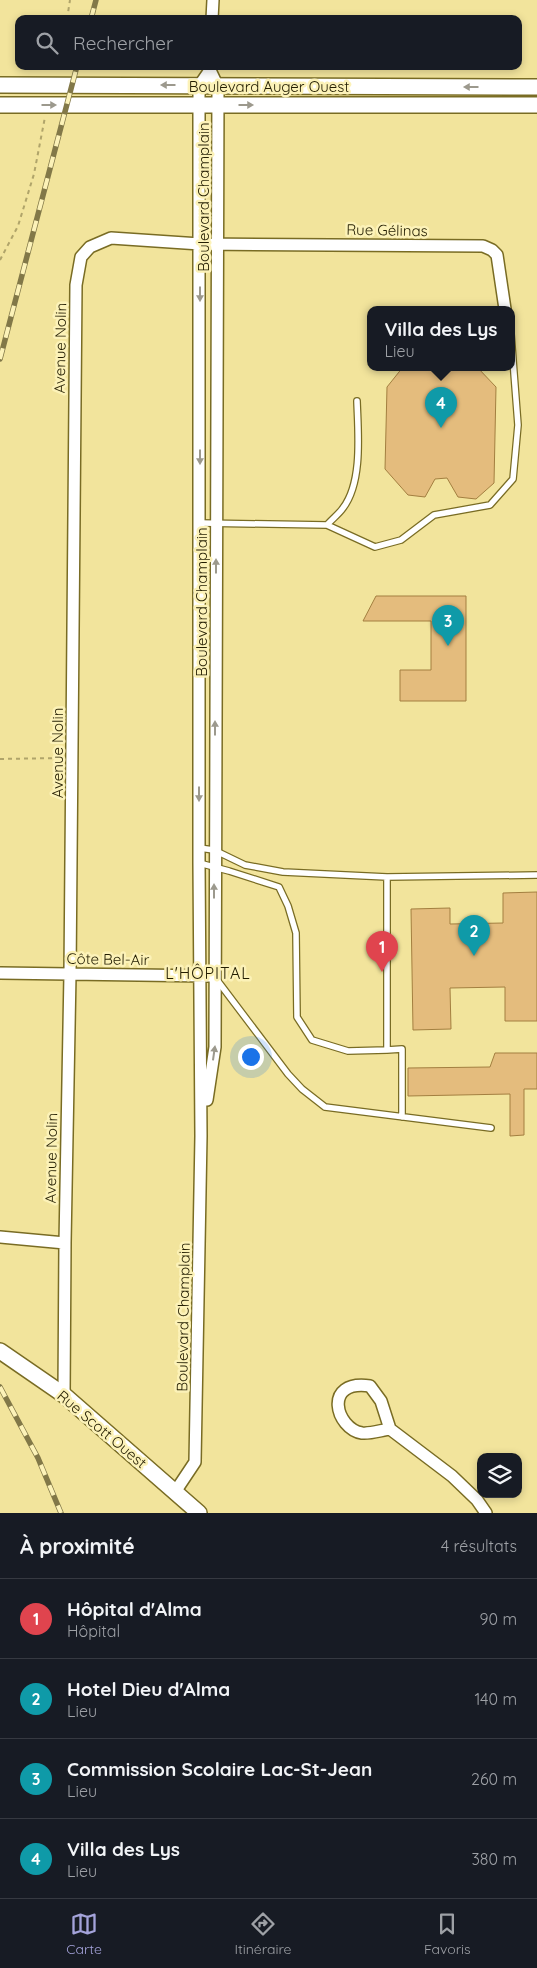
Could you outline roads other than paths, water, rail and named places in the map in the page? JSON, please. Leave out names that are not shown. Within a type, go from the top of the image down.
[{"type":"main road","name":"Boulevard Auger Ouest","points":[[0,85],[537,87]]},
{"type":"main road","points":[[400,86],[400,105]]},
{"type":"main road","points":[[492,104],[493,87]]},
{"type":"main road","name":"Boulevard Auger Ouest","points":[[0,105],[537,105]]},
{"type":"main road","name":"Rue Scott Ouest","points":[[0,1351],[64,1395],[199,1513]]},
{"type":"street","points":[[212,15],[213,0]]},
{"type":"street","name":"Boulevard Champlain","points":[[175,1492],[195,1462],[201,1136],[199,863],[200,86],[209,70]]},
{"type":"street","name":"Boulevard Champlain","points":[[201,1136],[215,1047],[214,850],[218,87],[211,70]]},
{"type":"street","name":"Avenue Nolin","points":[[64,1395],[64,1243],[70,974],[76,285],[81,257],[90,247],[111,238],[218,244]]},
{"type":"street","name":"Rue Gélinas","points":[[218,244],[483,246],[492,250],[497,255],[505,306]]},
{"type":"street","name":"Côte Bel-Air","points":[[0,973],[215,976]]},
{"type":"street","points":[[0,1237],[64,1243]]},
{"type":"street","points":[[390,1429],[362,1433],[347,1424],[343,1420],[338,1407],[339,1396],[346,1388],[358,1385],[370,1386],[381,1401],[390,1429],[452,1476],[477,1500],[486,1513]]},
{"type":"lane","points":[[200,523],[327,525],[375,547],[401,540],[434,515],[490,505],[513,479],[518,425],[514,371]]},
{"type":"lane","points":[[327,525],[344,507],[354,482],[358,444],[356,401]]},
{"type":"lane","points":[[199,848],[214,850],[246,865],[283,872],[387,877],[537,874]]},
{"type":"lane","points":[[199,863],[279,887],[288,906],[296,933],[297,1017],[312,1040],[348,1051],[402,1049],[402,1117]]},
{"type":"lane","points":[[387,877],[387,1050]]},
{"type":"lane","points":[[215,976],[288,1074],[302,1089],[325,1107],[490,1128]]},
{"type":"railway","points":[[92,15],[96,0]]},
{"type":"railway","points":[[0,359],[76,70]]},
{"type":"railway","points":[[0,1387],[38,1458],[61,1513]]},
{"type":"place","name":"Villa des Lys","points":[[441,428]]},
{"type":"place","name":"Commission Scolaire Lac-St-Jean","points":[[448,646]]},
{"type":"place","name":"Hotel Dieu d'Alma","points":[[474,956]]},
{"type":"place","name":"Hôpital d'Alma","points":[[382,972]]},
{"type":"district","name":"L'HÔPITAL","points":[[208,973]]}]
